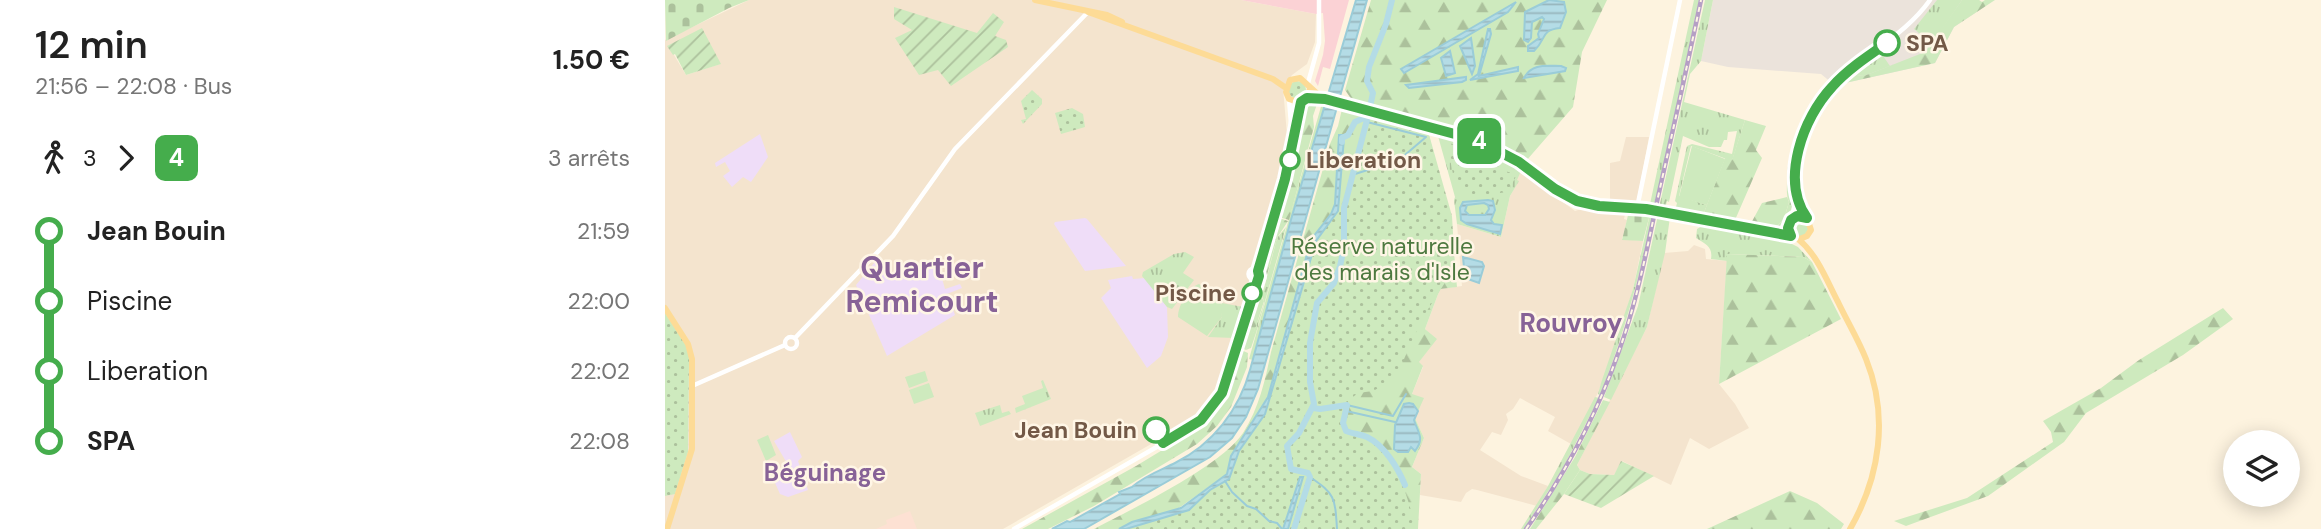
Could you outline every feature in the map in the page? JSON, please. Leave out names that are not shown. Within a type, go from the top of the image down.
[{"type":"main road","points":[[1035,0],[1107,15],[1133,28],[1273,79],[1286,88],[1289,99],[1324,98]]},
{"type":"main road","points":[[1273,79],[1293,79],[1309,86],[1324,98],[1477,140],[1519,162],[1555,189],[1577,201],[1599,206],[1651,210],[1794,238],[1805,238],[1810,232]]},
{"type":"main road","points":[[1286,88],[1293,79]]},
{"type":"main road","points":[[1304,100],[1309,86]]},
{"type":"main road","points":[[1760,230],[1775,231],[1797,216],[1807,218],[1811,225],[1811,246],[1816,261],[1866,359],[1877,403],[1879,428],[1876,462],[1864,501],[1850,529]]},
{"type":"main road","points":[[1790,222],[1794,238],[1816,261]]},
{"type":"main road","points":[[665,308],[688,344],[692,359],[692,449],[667,529]]},
{"type":"street","points":[[1309,86],[1311,66],[1319,43],[1319,0]]},
{"type":"street","points":[[1637,208],[1680,0]]},
{"type":"street","points":[[1790,222],[1795,207],[1795,178],[1804,136],[1816,108],[1826,93],[1846,74],[1902,32],[1930,0]]},
{"type":"street","points":[[785,345],[787,338],[795,338],[887,244],[955,149],[1088,12]]},
{"type":"street","points":[[1293,79],[1311,66]]},
{"type":"street","points":[[1289,99],[1291,151]]},
{"type":"street","points":[[1254,279],[1248,273],[1256,270],[1266,248],[1304,100]]},
{"type":"street","points":[[1795,178],[1798,199],[1807,218]]},
{"type":"street","points":[[1014,529],[1201,420],[1214,405],[1227,382],[1254,279],[1259,276],[1256,270]]},
{"type":"street","points":[[785,345],[789,349],[794,348],[797,343],[795,338]]},
{"type":"street","points":[[692,386],[785,345]]},
{"type":"shaded area","points":[[749,0],[1241,0],[1316,14],[1315,42],[1307,64],[1292,75],[1283,88],[1288,146],[1220,383],[1203,409],[1186,424],[1003,529],[665,529],[665,40]],"holes":[[[668,45],[720,64],[686,75]]]},
{"type":"shaded area","points":[[1241,0],[1349,0],[1330,69],[1323,67],[1318,86],[1315,81],[1325,41],[1323,13]]},
{"type":"shaded area","points":[[1713,0],[1979,0],[1984,7],[1954,27],[1935,63],[1845,83],[1838,88],[1821,74],[1728,67],[1701,61]]},
{"type":"shaded area","points":[[760,134],[768,157],[751,182],[743,177],[732,187],[723,176],[730,171],[725,162],[716,167],[715,163]]},
{"type":"shaded area","points":[[1626,137],[1649,137],[1637,201],[1631,205],[1610,204],[1610,163],[1620,161]]},
{"type":"shaded area","points":[[1521,171],[1575,211],[1585,208],[1625,214],[1624,219],[1627,220],[1622,239],[1643,241],[1633,289],[1598,393],[1571,444],[1548,431],[1555,417],[1520,398],[1506,414],[1508,420],[1501,435],[1492,432],[1480,450],[1521,476],[1548,486],[1537,506],[1472,489],[1461,502],[1420,495],[1421,474],[1412,467],[1424,438],[1415,418],[1412,394],[1423,367],[1418,363],[1436,339],[1425,329],[1440,289],[1462,286],[1457,224],[1501,237],[1510,196]]},
{"type":"shaded area","points":[[1085,218],[1126,266],[1085,271],[1054,224]]},
{"type":"shaded area","points":[[1694,245],[1705,249],[1706,259],[1727,261],[1719,384],[1749,428],[1709,449],[1690,438],[1671,485],[1622,461],[1614,475],[1590,474],[1580,470],[1577,465],[1647,327],[1664,253],[1688,251]]},
{"type":"shaded area","points":[[879,257],[888,278],[935,262],[945,289],[960,284],[962,288],[947,294],[955,315],[887,356],[856,285]]},
{"type":"shaded area","points":[[1132,276],[1133,279],[1145,278],[1167,307],[1168,337],[1161,356],[1147,368],[1101,298],[1111,288],[1108,280]]},
{"type":"shaded area","points":[[790,432],[802,457],[798,461],[808,490],[788,497],[780,494],[771,474],[788,465],[774,441]]},
{"type":"shaded area","points":[[910,511],[917,529],[876,529],[887,524],[886,520]]},
{"type":"green space","points":[[665,0],[749,0],[666,41]]},
{"type":"green space","points":[[1371,0],[1607,0],[1582,52],[1573,107],[1526,161],[1483,138],[1352,100],[1345,90]]},
{"type":"green space","points":[[1694,0],[1699,0],[1655,207],[1643,204],[1650,204]]},
{"type":"green space","points":[[1705,0],[1713,0],[1701,61],[1690,74],[1684,102],[1745,120],[1732,161],[1691,146],[1679,196],[1707,205],[1703,215],[1686,210],[1675,211],[1687,146],[1692,144],[1732,154],[1737,131],[1728,132],[1727,140],[1724,140],[1721,147],[1709,147],[1683,136],[1669,202],[1667,201],[1665,209],[1659,208]]},
{"type":"green space","points":[[1937,0],[1962,0],[1932,44],[1914,29]]},
{"type":"green space","points":[[1962,0],[1995,0],[1954,27],[1935,63],[1845,83],[1843,79],[1852,71],[1864,76],[1925,52]]},
{"type":"green space","points":[[894,7],[977,33],[993,13],[1004,22],[995,36],[1006,40],[1008,47],[951,86],[938,70],[919,75],[895,38],[912,30],[894,19]]},
{"type":"green space","points":[[702,28],[721,64],[686,75],[675,54],[673,55],[667,46]]},
{"type":"green space","points":[[1881,53],[1890,66],[1864,76],[1857,75],[1855,71]]},
{"type":"green space","points":[[1297,81],[1303,84],[1306,90],[1303,96],[1297,99],[1291,96],[1288,90],[1291,84]]},
{"type":"green space","points":[[1032,90],[1042,99],[1042,104],[1023,124],[1021,120],[1026,119],[1021,101]]},
{"type":"green space","points":[[1813,99],[1815,100],[1800,133],[1792,160],[1790,214],[1774,229],[1784,219],[1789,202],[1787,189],[1790,158]]},
{"type":"green space","points":[[1312,101],[1318,101],[1313,116],[1314,127],[1289,220],[1279,217],[1294,162],[1304,108]]},
{"type":"green space","points":[[1322,103],[1326,103],[1253,360],[1249,359]]},
{"type":"green space","points":[[1072,108],[1083,114],[1085,127],[1061,134],[1055,113]]},
{"type":"green space","name":"Réserve naturelle des marais d'Isle","points":[[1342,109],[1428,132],[1450,216],[1457,287],[1440,289],[1425,329],[1437,339],[1419,362],[1423,366],[1412,394],[1424,398],[1415,418],[1424,438],[1412,467],[1421,474],[1418,529],[1402,529],[1300,477],[1126,529],[1189,510],[1210,490],[1221,485],[1234,469],[1239,451],[1265,414],[1316,241],[1338,211],[1344,138],[1339,135],[1335,203],[1331,214],[1313,237],[1309,247],[1268,397],[1232,456],[1227,474],[1176,510],[1132,522],[1119,529],[1094,529],[1196,473],[1232,446],[1243,433],[1261,394]]},
{"type":"green space","name":"Réserve naturelle des marais d'Isle","points":[[1373,116],[1428,131],[1452,216],[1455,267],[1423,317],[1395,379],[1373,391],[1358,393],[1348,401],[1347,426],[1384,448],[1402,482],[1414,529],[1126,529],[1189,510],[1233,473],[1236,459],[1270,401],[1316,241],[1343,202]]},
{"type":"green space","points":[[1745,120],[1766,126],[1756,150],[1762,158],[1735,220],[1703,215],[1725,158],[1732,160]]},
{"type":"green space","points":[[1440,134],[1481,146],[1526,172],[1528,176],[1521,171],[1517,180],[1519,181],[1510,196],[1501,237],[1457,224],[1455,197],[1438,136]]},
{"type":"green space","points":[[1450,143],[1517,174],[1508,192],[1465,197],[1462,180],[1460,187],[1456,188],[1447,144]]},
{"type":"green space","points":[[1692,146],[1725,159],[1707,205],[1679,197]]},
{"type":"green space","points":[[1787,197],[1789,202],[1784,219],[1774,229],[1750,225],[1762,203]]},
{"type":"green space","points":[[1484,203],[1490,210],[1485,215],[1469,215],[1465,211],[1467,205]]},
{"type":"green space","points":[[1629,211],[1650,214],[1643,241],[1622,240]]},
{"type":"green space","points":[[1650,214],[1653,215],[1630,306],[1600,395],[1601,383],[1633,289]]},
{"type":"green space","points":[[1658,215],[1670,217],[1665,253],[1647,327],[1611,400],[1604,397],[1638,306]]},
{"type":"green space","points":[[1279,218],[1288,221],[1277,238],[1261,297],[1264,301],[1246,350],[1242,348]]},
{"type":"green space","points":[[1804,218],[1809,225],[1807,234],[1801,237],[1793,235],[1791,221]]},
{"type":"green space","points":[[1704,225],[1790,243],[1798,247],[1812,262],[1803,257],[1727,254],[1727,261],[1711,259],[1710,249],[1696,238],[1697,229]]},
{"type":"green space","points":[[1286,227],[1256,333],[1251,348],[1246,350],[1263,305],[1262,296],[1277,238]]},
{"type":"green space","points":[[1185,252],[1194,257],[1183,273],[1194,280],[1172,309],[1167,307],[1142,276],[1143,272],[1174,254]]},
{"type":"green space","points":[[1727,254],[1803,257],[1812,262],[1841,319],[1719,384]]},
{"type":"green space","points":[[1199,284],[1221,299],[1222,317],[1207,336],[1178,317],[1185,297]]},
{"type":"green space","points":[[1222,303],[1243,307],[1244,310],[1231,360],[1209,406],[1183,429],[1180,427],[1210,400],[1230,351],[1234,338],[1208,337],[1222,317]]},
{"type":"green space","points":[[2223,308],[2233,319],[2183,355],[2086,413],[2064,442],[1988,496],[1906,526],[1894,521],[1967,498],[2053,442],[2051,432],[2043,421],[2101,388],[2139,360]]},
{"type":"green space","points":[[665,313],[686,345],[689,356],[688,452],[675,494],[665,496]]},
{"type":"green space","points":[[1241,350],[1248,353],[1247,367],[1231,407],[1217,426],[1197,444],[1094,506],[1048,529],[1022,529],[1202,426],[1224,401],[1231,387]]},
{"type":"green space","points":[[925,371],[928,381],[909,388],[905,377]]},
{"type":"green space","points":[[1043,380],[1051,399],[1016,413],[1015,408],[1025,404],[1022,396],[1043,388]]},
{"type":"green space","points":[[929,383],[934,397],[914,404],[909,390]]},
{"type":"green space","points":[[1595,397],[1599,398],[1562,470],[1524,529],[1521,529],[1548,486]]},
{"type":"green space","points":[[1603,400],[1610,402],[1577,465],[1580,470],[1536,529],[1530,529],[1575,457]]},
{"type":"green space","points":[[1000,405],[1002,413],[1009,411],[1011,414],[980,426],[975,413]]},
{"type":"green space","points":[[768,435],[776,455],[766,461],[757,440]]},
{"type":"green space","points":[[1621,461],[1654,476],[1601,508],[1564,494],[1580,470],[1590,474],[1614,475]]},
{"type":"green space","points":[[1790,491],[1817,503],[1844,524],[1841,529],[1707,529]]},
{"type":"water","points":[[1356,0],[1367,0],[1258,389],[1246,417],[1232,438],[1210,457],[1084,529],[1052,529],[1070,522],[1147,476],[1189,455],[1213,436],[1239,399],[1250,370]]},
{"type":"water","points":[[1549,0],[1564,2],[1566,12],[1560,28],[1546,33],[1534,51],[1528,51],[1528,46],[1539,38],[1544,19],[1542,17],[1532,22],[1531,38],[1528,42],[1524,40],[1525,12]]},
{"type":"water","points":[[1516,2],[1508,12],[1404,73],[1401,69]]},
{"type":"water","points":[[1488,29],[1491,34],[1479,76],[1518,67],[1518,71],[1470,80],[1478,74]]},
{"type":"water","points":[[1471,38],[1475,66],[1472,74],[1460,46]]},
{"type":"water","points":[[1450,51],[1455,73],[1446,76],[1441,58]]},
{"type":"water","points":[[1535,68],[1566,68],[1565,71],[1524,78]]},
{"type":"water","points":[[1466,77],[1462,82],[1409,88],[1406,85]]},
{"type":"water","points":[[1339,135],[1344,138],[1338,211],[1316,241],[1265,414],[1239,451],[1229,479],[1210,490],[1189,510],[1119,529],[1132,522],[1181,508],[1227,474],[1231,456],[1268,397],[1309,247],[1335,204]]},
{"type":"water","points":[[1493,201],[1495,210],[1491,220],[1494,224],[1502,225],[1500,234],[1461,220],[1460,208],[1463,202]],"holes":[[[1467,205],[1488,205],[1489,209],[1485,215],[1469,215],[1465,211]]]},
{"type":"water","points":[[1463,257],[1482,262],[1484,266],[1479,283],[1465,278]]},
{"type":"water","points":[[1409,403],[1418,411],[1414,420],[1420,442],[1415,451],[1411,447],[1408,452],[1398,452],[1394,449],[1395,425],[1404,404]]},
{"type":"water","points":[[1300,477],[1303,477],[1288,529],[1283,529]]},
{"type":"waterway","points":[[1342,142],[1342,138],[1348,135],[1355,122],[1368,116],[1373,93],[1367,81],[1369,67],[1386,24],[1392,0]]},
{"type":"waterway","points":[[1294,529],[1310,477],[1308,473],[1291,469],[1287,446],[1299,433],[1314,404],[1310,382],[1310,343],[1317,303],[1334,283],[1340,266],[1344,248],[1344,208],[1368,116]]},
{"type":"waterway","points":[[1352,175],[1399,160],[1426,137],[1367,122]]},
{"type":"waterway","points":[[1347,405],[1393,416],[1406,394]]},
{"type":"waterway","points":[[1313,408],[1347,405],[1343,423],[1346,431],[1367,437],[1379,445],[1394,464],[1405,485]]},
{"type":"waterway","points":[[1346,411],[1395,422]]},
{"type":"waterway","points":[[1310,477],[1332,497],[1337,529]]},
{"type":"waterway","points":[[1225,481],[1247,506],[1256,509],[1282,529]]},
{"type":"railway","points":[[1526,529],[1579,443],[1601,398],[1625,332],[1646,255],[1701,0]]},
{"type":"bus line","name":"4","points":[[1156,430],[1163,443],[1188,429],[1207,414],[1224,388],[1259,276],[1258,271],[1294,144],[1301,102],[1307,98],[1325,99],[1477,140],[1519,162],[1555,189],[1577,201],[1599,206],[1646,209],[1791,236],[1788,228],[1791,220],[1797,216],[1807,218],[1800,207],[1795,178],[1799,152],[1809,121],[1833,85],[1887,43]]},
{"type":"place","name":"SPA","points":[[1887,43]]},
{"type":"place","name":"Liberation","points":[[1290,160]]},
{"type":"place","name":"Piscine","points":[[1252,293]]},
{"type":"place","name":"Jean Bouin","points":[[1156,430]]},
{"type":"district","name":"Quartier Remicourt","points":[[922,284]]},
{"type":"district","name":"Rouvroy","points":[[1571,323]]},
{"type":"district","name":"Béguinage","points":[[825,472]]}]
